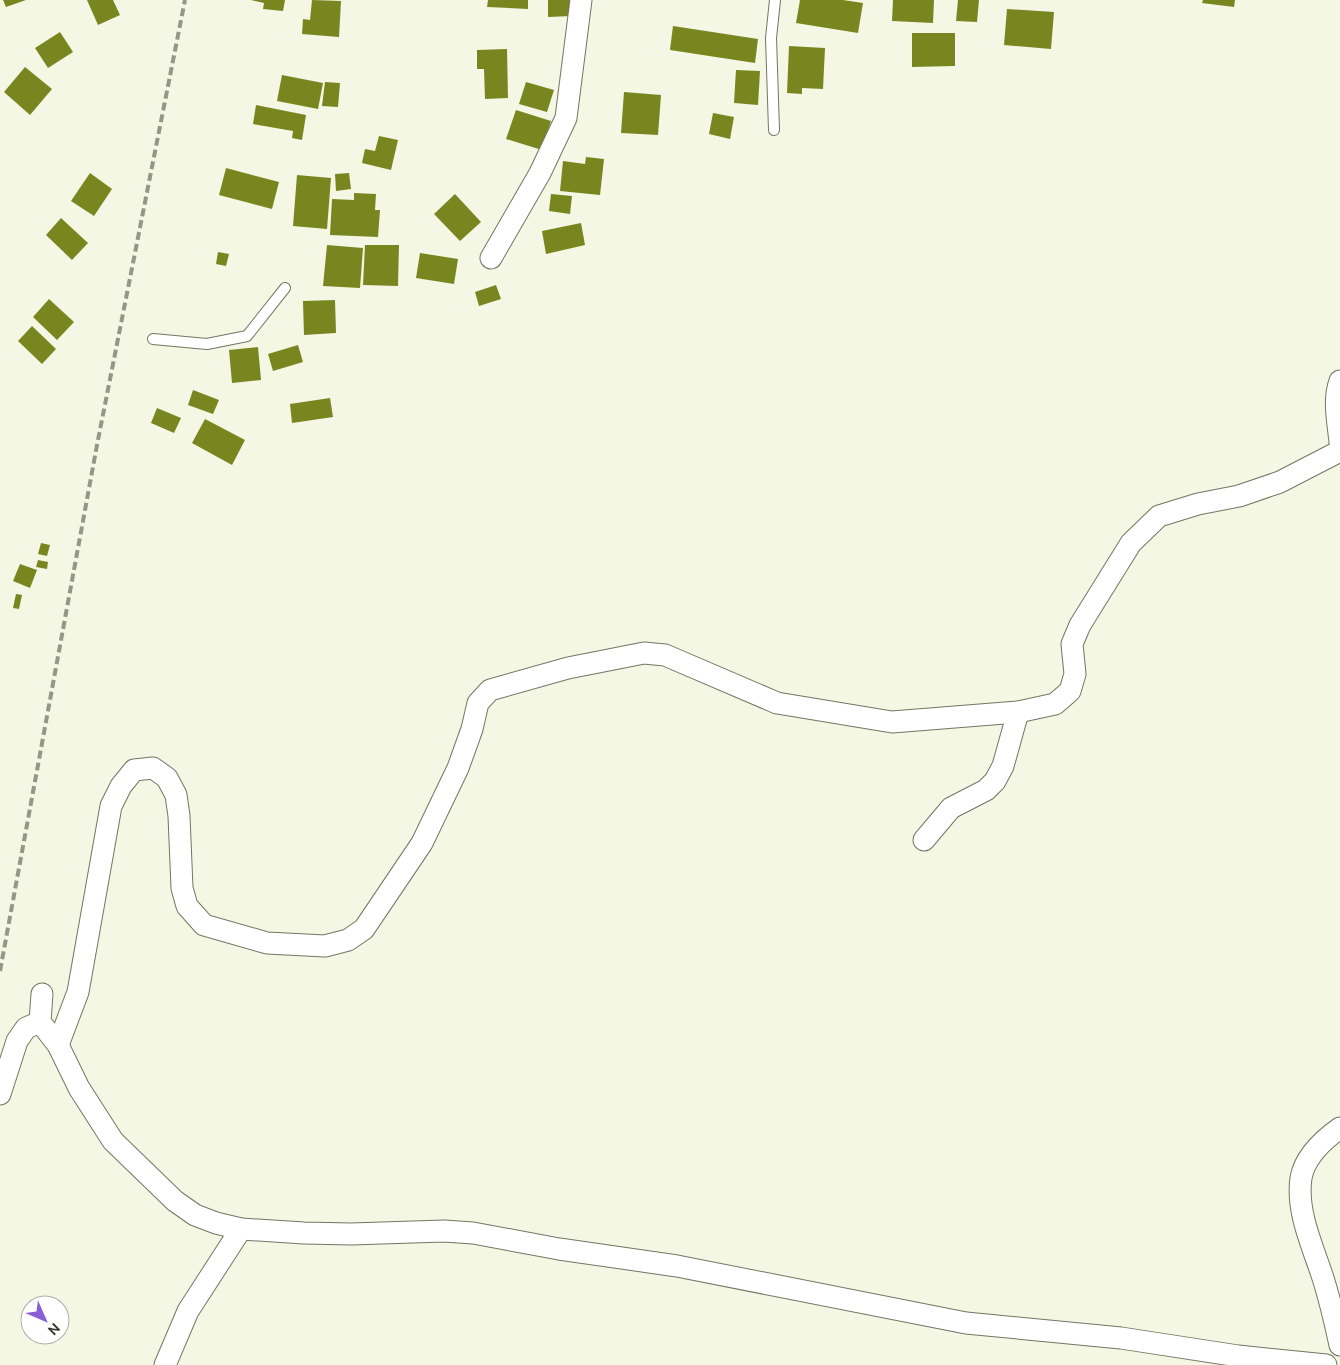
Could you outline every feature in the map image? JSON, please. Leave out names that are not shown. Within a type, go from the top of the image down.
[{"type":"street","points":[[492,258],[540,173],[566,118],[580,0]]},
{"type":"street","points":[[1340,380],[1337,389],[1336,406],[1340,442]]},
{"type":"street","points":[[58,1045],[78,992],[112,806],[121,786],[134,770],[153,768],[167,778],[176,795],[179,816],[182,888],[187,906],[204,925],[267,943],[325,946],[348,940],[364,929],[422,843],[458,768],[472,729],[478,703],[490,690],[568,668],[644,653],[665,655],[777,702],[892,722],[1018,712],[1055,704],[1070,691],[1075,674],[1072,644],[1080,625],[1131,543],[1159,516],[1198,504],[1239,496],[1280,482],[1340,451]]},
{"type":"street","points":[[924,840],[951,808],[986,790],[995,781],[1003,766],[1018,712]]},
{"type":"street","points":[[42,994],[40,1022],[58,1045],[100,1124],[113,1141],[175,1201],[195,1215],[241,1229],[341,1234],[444,1231],[473,1233],[559,1249],[677,1266],[966,1323],[1121,1338],[1238,1356],[1326,1365]]},
{"type":"street","points":[[0,1094],[17,1041],[26,1028],[40,1022]]},
{"type":"street","points":[[1340,1128],[1326,1138],[1310,1156],[1301,1177],[1301,1199],[1307,1232],[1331,1304],[1340,1345]]},
{"type":"street","points":[[165,1365],[188,1311],[241,1229]]},
{"type":"lane","points":[[774,130],[771,38],[775,0]]},
{"type":"lane","points":[[153,339],[207,344],[247,336],[285,288]]},
{"type":"building","points":[[3,0],[26,0],[6,7]]},
{"type":"building","points":[[87,0],[113,0],[120,15],[98,25]]},
{"type":"building","points":[[251,0],[285,0],[283,11],[263,9],[264,3]]},
{"type":"building","points":[[312,0],[341,1],[339,37],[302,34],[303,19],[310,20]]},
{"type":"building","points":[[488,0],[528,0],[528,9],[487,7]]},
{"type":"building","points":[[548,0],[570,0],[571,16],[548,17]]},
{"type":"building","points":[[800,0],[843,0],[863,3],[858,33],[796,23]]},
{"type":"building","points":[[893,0],[934,0],[933,23],[892,21]]},
{"type":"building","points":[[958,0],[979,0],[977,22],[956,21]]},
{"type":"building","points":[[1203,0],[1235,0],[1234,7],[1202,3]]},
{"type":"building","points":[[1007,9],[1054,12],[1051,49],[1004,45]]},
{"type":"building","points":[[673,26],[758,39],[755,63],[670,50]]},
{"type":"building","points":[[60,32],[73,52],[48,68],[35,48]]},
{"type":"building","points":[[912,33],[955,33],[955,66],[912,67]]},
{"type":"building","points":[[789,46],[825,48],[823,89],[802,88],[802,94],[787,93]]},
{"type":"building","points":[[507,49],[508,98],[485,99],[484,69],[477,69],[477,50]]},
{"type":"building","points":[[25,67],[52,89],[30,115],[4,92]]},
{"type":"building","points":[[736,70],[760,71],[758,105],[734,103]]},
{"type":"building","points":[[282,75],[323,83],[318,109],[277,101]]},
{"type":"building","points":[[325,82],[340,83],[338,107],[322,106]]},
{"type":"building","points":[[526,82],[554,90],[547,112],[519,104]]},
{"type":"building","points":[[624,92],[661,95],[658,135],[621,133]]},
{"type":"building","points":[[256,105],[306,115],[302,140],[292,138],[293,131],[253,124]]},
{"type":"building","points":[[516,110],[551,121],[542,150],[506,139]]},
{"type":"building","points":[[713,113],[734,117],[730,139],[709,134]]},
{"type":"building","points":[[379,136],[398,140],[391,170],[362,163],[365,149],[375,151]]},
{"type":"building","points":[[586,157],[604,159],[600,195],[560,191],[563,161],[585,164]]},
{"type":"building","points":[[226,168],[279,182],[272,209],[219,195]]},
{"type":"building","points":[[90,173],[112,189],[94,216],[71,201]]},
{"type":"building","points":[[349,173],[351,189],[336,191],[335,174]]},
{"type":"building","points":[[297,175],[331,178],[327,229],[293,226]]},
{"type":"building","points":[[354,193],[376,194],[375,210],[380,210],[378,237],[330,235],[332,199],[354,200]]},
{"type":"building","points":[[455,194],[481,222],[460,241],[434,214]]},
{"type":"building","points":[[551,194],[572,196],[570,214],[549,211]]},
{"type":"building","points":[[61,218],[88,243],[72,260],[46,235]]},
{"type":"building","points":[[581,223],[585,245],[546,254],[542,231]]},
{"type":"building","points":[[327,245],[363,248],[360,288],[323,286]]},
{"type":"building","points":[[365,245],[399,245],[398,286],[363,285]]},
{"type":"building","points":[[218,252],[229,254],[226,266],[216,264]]},
{"type":"building","points":[[420,253],[458,259],[454,284],[416,278]]},
{"type":"building","points":[[496,285],[501,299],[479,306],[475,292]]},
{"type":"building","points":[[49,299],[74,322],[57,340],[33,317]]},
{"type":"building","points":[[335,300],[336,333],[304,335],[303,301]]},
{"type":"building","points":[[32,326],[56,349],[42,364],[18,341]]},
{"type":"building","points":[[298,345],[303,362],[273,371],[268,354]]},
{"type":"building","points":[[258,347],[261,380],[232,383],[229,350]]},
{"type":"building","points":[[193,390],[219,400],[213,414],[188,405]]},
{"type":"building","points":[[330,398],[333,417],[292,423],[290,404]]},
{"type":"building","points":[[157,408],[181,418],[174,433],[151,423]]},
{"type":"building","points":[[205,419],[245,440],[232,465],[192,443]]},
{"type":"building","points":[[41,543],[50,545],[47,556],[38,554]]},
{"type":"building","points":[[38,560],[48,562],[47,569],[36,567]]},
{"type":"building","points":[[20,564],[37,570],[30,588],[13,581]]},
{"type":"building","points":[[16,594],[22,595],[19,609],[13,608]]},
{"type":"railway","points":[[0,971],[97,445],[185,0]]}]
